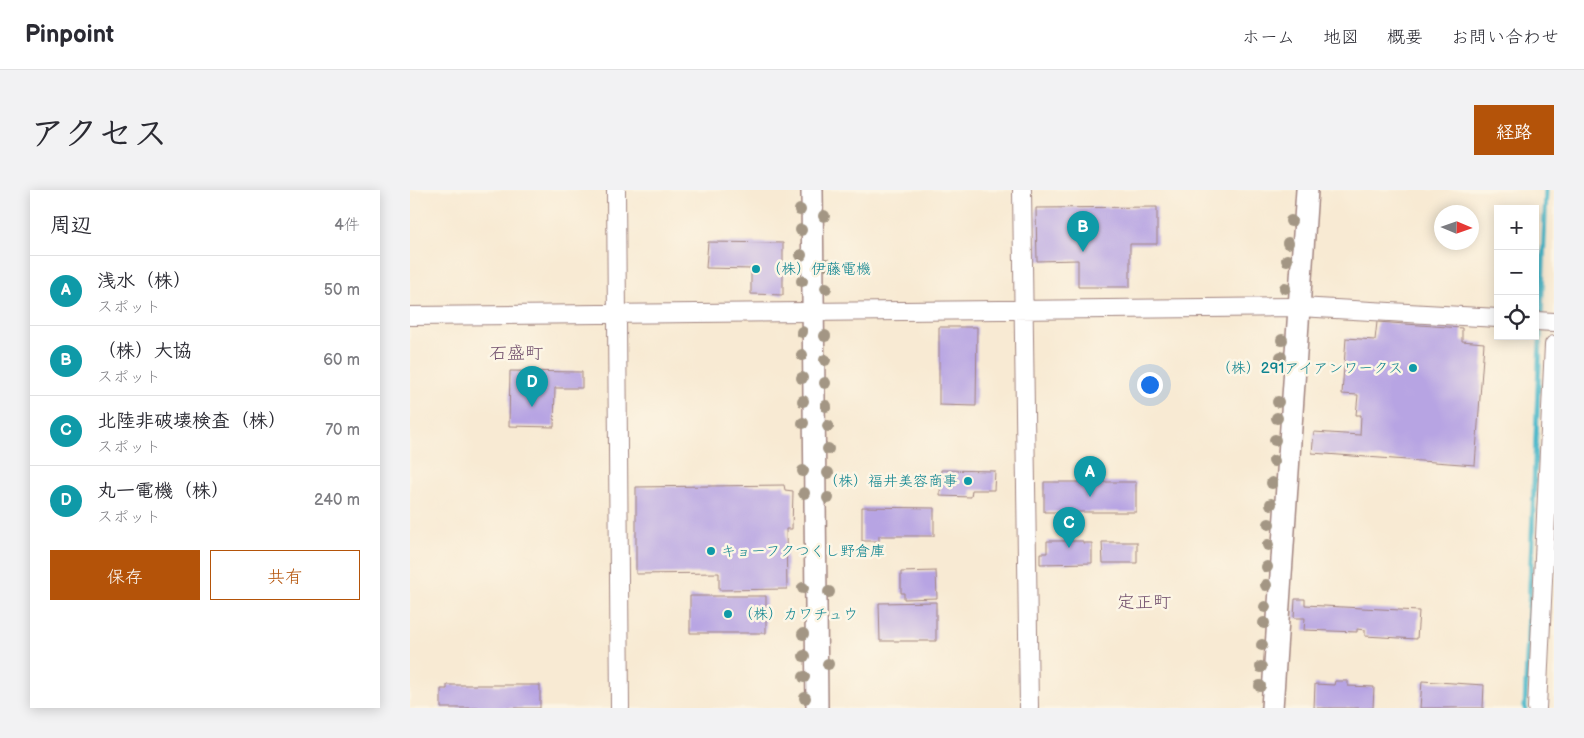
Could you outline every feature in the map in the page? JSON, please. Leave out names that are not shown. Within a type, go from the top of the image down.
[{"type":"street","points":[[616,190],[620,708]]},
{"type":"street","points":[[812,190],[817,708]]},
{"type":"street","points":[[1022,190],[1022,310],[1029,708]]},
{"type":"street","points":[[1272,708],[1307,190]]},
{"type":"street","points":[[410,316],[1299,307],[1494,318]]},
{"type":"street","points":[[1539,321],[1554,322]]},
{"type":"street","points":[[1537,708],[1548,608],[1554,345]]},
{"type":"building","points":[[1157,207],[1157,244],[1130,244],[1130,287],[1078,287],[1078,260],[1037,261],[1036,208]]},
{"type":"building","name":"（株）伊藤電機","points":[[708,242],[783,243],[783,295],[751,294],[751,269],[706,268]]},
{"type":"building","name":"（株）291アイアンワークス","points":[[1377,322],[1462,328],[1462,341],[1484,343],[1475,465],[1312,453],[1314,432],[1360,435],[1361,415],[1356,415],[1358,395],[1342,394],[1346,338],[1375,340]]},
{"type":"building","points":[[939,327],[977,327],[976,406],[939,405]]},
{"type":"building","points":[[510,371],[582,372],[582,388],[555,388],[554,427],[509,426]]},
{"type":"building","name":"（株）福井美容商事","points":[[941,470],[995,471],[994,490],[972,490],[971,497],[940,496]]},
{"type":"building","points":[[1044,482],[1136,482],[1136,512],[1044,512]]},
{"type":"building","name":"キョーフクつくし野倉庫","points":[[784,485],[785,490],[793,491],[792,529],[786,529],[787,589],[719,590],[719,573],[636,574],[636,487]]},
{"type":"building","points":[[862,507],[934,508],[934,536],[879,536],[879,541],[862,541]]},
{"type":"building","points":[[1047,541],[1083,541],[1083,543],[1092,543],[1092,563],[1040,564],[1040,553],[1047,553]]},
{"type":"building","points":[[1102,542],[1137,542],[1137,563],[1103,563]]},
{"type":"building","points":[[936,571],[937,598],[904,599],[904,593],[901,593],[901,572]]},
{"type":"building","name":"（株）カワチュウ","points":[[690,596],[766,596],[766,633],[690,633]]},
{"type":"building","points":[[1295,599],[1305,599],[1305,605],[1419,611],[1417,639],[1365,636],[1365,630],[1357,629],[1357,632],[1304,630],[1305,618],[1294,618]]},
{"type":"building","points":[[936,602],[936,641],[880,641],[879,603]]},
{"type":"building","points":[[1335,681],[1348,681],[1348,686],[1374,687],[1373,708],[1314,708],[1315,684],[1334,685]]},
{"type":"building","points":[[1422,681],[1484,685],[1483,708],[1420,708]]},
{"type":"building","points":[[447,685],[540,685],[540,708],[441,708],[441,689],[447,689]]},
{"type":"waterway","points":[[1525,708],[1546,190]]},
{"type":"place","name":"（株）大協","points":[[1083,252]]},
{"type":"place","name":"（株）伊藤電機","points":[[756,269]]},
{"type":"place","name":"（株）291アイアンワークス","points":[[1413,368]]},
{"type":"place","name":"丸一電機（株）","points":[[532,407]]},
{"type":"place","name":"（株）福井美容商事","points":[[968,481]]},
{"type":"place","name":"浅水（株）","points":[[1090,497]]},
{"type":"place","name":"北陸非破壊検査（株）","points":[[1069,548]]},
{"type":"place","name":"キョーフクつくし野倉庫","points":[[711,551]]},
{"type":"place","name":"（株）カワチュウ","points":[[728,614]]},
{"type":"district","name":"石盛町","points":[[516,353]]},
{"type":"district","name":"定正町","points":[[1144,602]]}]
